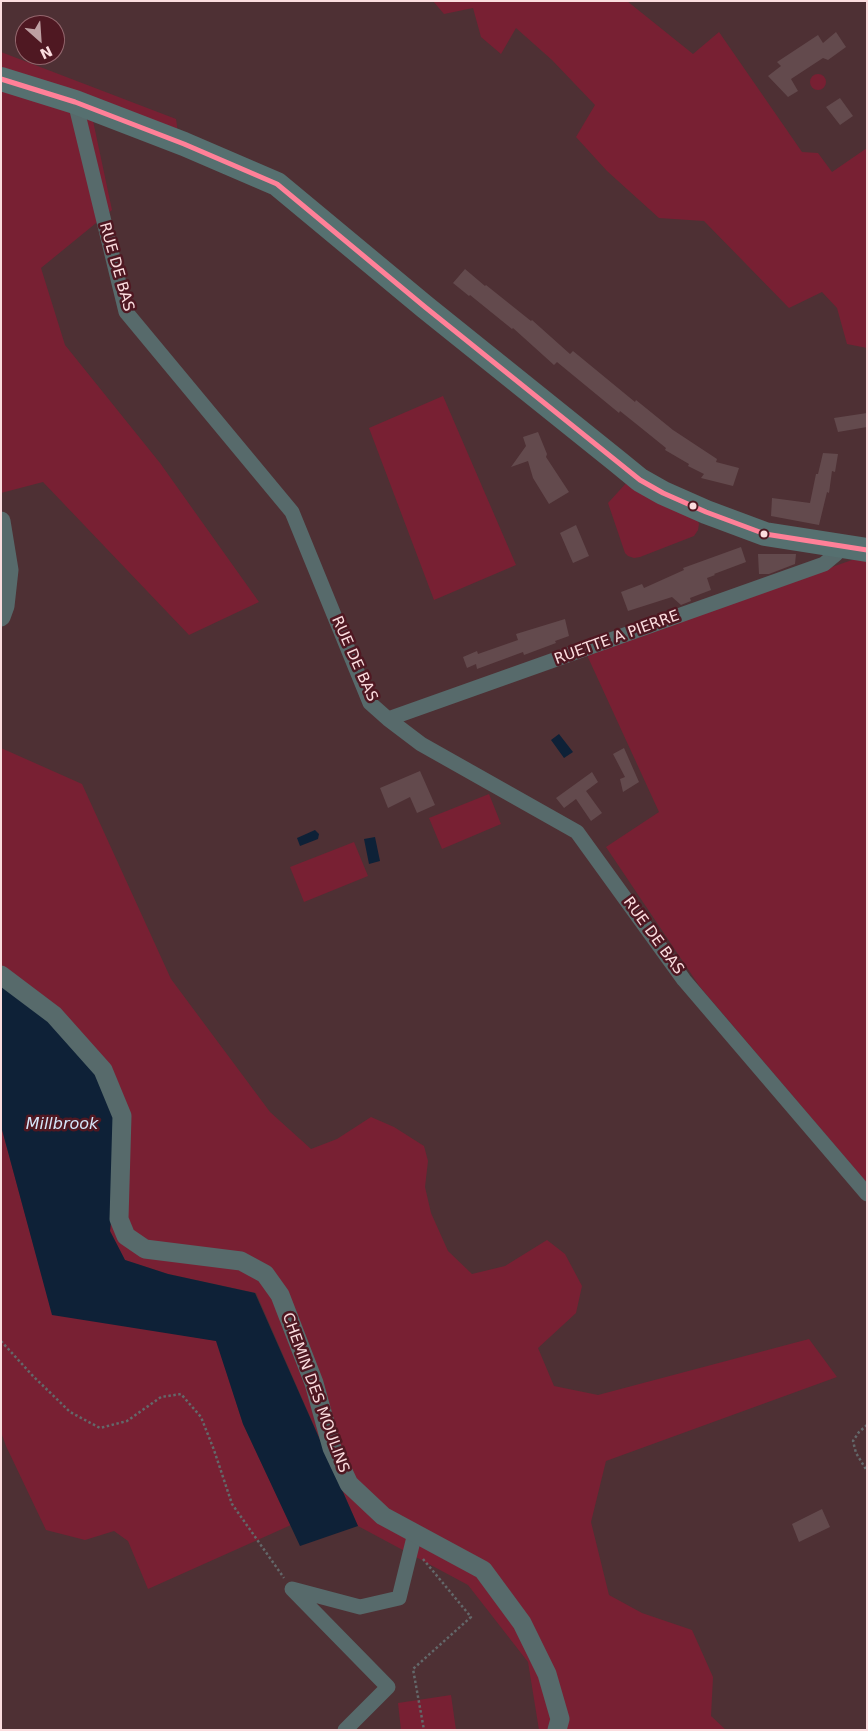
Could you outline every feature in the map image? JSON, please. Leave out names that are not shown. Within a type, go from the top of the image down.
[{"type":"main road","points":[[1,79],[75,102],[184,144],[277,184],[425,307],[640,480],[663,494],[766,534],[867,550]]},
{"type":"street","name":"RUE DE BAS","points":[[75,102],[126,312],[292,512],[370,702],[388,720],[421,744],[577,832],[684,980],[867,1194]]},
{"type":"street","points":[[1,521],[9,570],[5,606],[1,617]]},
{"type":"street","name":"RUETTE A PIERRE","points":[[388,720],[824,564],[836,554],[839,547]]},
{"type":"street","name":"CHEMIN DES MOULINS","points":[[1,976],[54,1014],[103,1070],[122,1116],[118,1219],[126,1236],[145,1249],[241,1261],[265,1274],[280,1295],[314,1383],[332,1448],[349,1484],[383,1516],[414,1540],[483,1570],[522,1623],[547,1674],[560,1719],[558,1730]]},
{"type":"street","points":[[292,1589],[360,1607],[399,1598],[414,1540]]},
{"type":"street","points":[[292,1589],[388,1687],[345,1730]]},
{"type":"path","points":[[1,1341],[32,1376],[70,1412],[100,1428],[127,1421],[161,1397],[181,1394],[201,1417],[232,1504],[292,1589]]},
{"type":"path","points":[[867,1425],[853,1441],[856,1453],[867,1471]]},
{"type":"path","points":[[414,1540],[471,1617],[413,1669],[424,1730]]},
{"type":"shaded area","points":[[433,1],[627,1],[693,54],[719,32],[802,152],[818,153],[832,172],[867,148],[867,348],[847,344],[837,308],[822,292],[789,308],[704,221],[659,218],[607,171],[576,137],[595,105],[552,60],[516,28],[501,54],[481,37],[473,8],[444,14]]},
{"type":"shaded area","points":[[1,52],[15,57],[15,65],[35,65],[176,119],[178,133],[92,116],[112,210],[41,268],[65,345],[160,463],[259,602],[189,635],[43,482],[1,493]]},
{"type":"shaded area","points":[[818,74],[824,76],[826,82],[824,88],[818,90],[812,88],[810,82],[812,76]]},
{"type":"shaded area","points":[[443,396],[516,565],[434,600],[369,428]]},
{"type":"shaded area","points":[[629,480],[697,518],[698,530],[694,536],[640,557],[628,556],[625,553],[608,503]]},
{"type":"shaded area","points":[[852,560],[867,560],[867,1183],[700,987],[606,847],[659,812],[586,653]]},
{"type":"shaded area","points":[[1,748],[82,784],[171,979],[270,1112],[311,1149],[337,1139],[371,1117],[394,1127],[424,1146],[428,1161],[425,1187],[431,1213],[448,1251],[472,1274],[505,1266],[547,1240],[565,1254],[582,1286],[576,1313],[538,1348],[554,1386],[598,1395],[809,1339],[837,1377],[606,1461],[591,1522],[609,1595],[642,1613],[692,1630],[713,1677],[711,1716],[726,1730],[539,1730],[528,1662],[468,1585],[358,1526],[256,1293],[168,1274],[125,1260],[110,1231],[122,1116],[1,975]]},
{"type":"shaded area","points":[[489,794],[501,824],[442,849],[429,818]]},
{"type":"shaded area","points":[[354,842],[368,876],[304,902],[290,867]]},
{"type":"shaded area","points":[[1,1126],[52,1312],[217,1341],[243,1424],[291,1525],[148,1589],[128,1541],[114,1531],[85,1540],[46,1530],[1,1432]]},
{"type":"shaded area","points":[[451,1695],[456,1730],[401,1730],[398,1703]]},
{"type":"water","points":[[559,734],[573,752],[564,758],[551,740]]},
{"type":"water","points":[[315,830],[319,834],[318,839],[300,846],[297,838]]},
{"type":"water","points":[[375,837],[380,861],[369,864],[364,839]]},
{"type":"water","name":"Millbrook","points":[[1,980],[60,1021],[122,1116],[110,1231],[125,1260],[168,1274],[255,1293],[358,1526],[300,1546],[243,1424],[216,1341],[52,1315],[1,1126]]},
{"type":"building","points":[[836,32],[846,47],[828,60],[823,58],[791,79],[798,91],[788,97],[768,76],[781,66],[777,62],[818,35],[823,43]]},
{"type":"building","points":[[840,98],[853,116],[840,125],[826,107]]},
{"type":"building","points":[[465,269],[532,320],[570,354],[573,351],[635,402],[636,400],[673,430],[717,459],[716,462],[739,468],[733,486],[701,478],[704,474],[688,466],[689,464],[665,450],[666,448],[620,411],[619,413],[557,362],[554,365],[513,328],[453,283]]},
{"type":"building","points":[[867,413],[867,427],[838,432],[834,418]]},
{"type":"building","points":[[538,432],[547,454],[546,457],[569,492],[549,504],[533,478],[528,461],[511,467],[526,446],[523,437]]},
{"type":"building","points":[[823,453],[838,454],[835,472],[832,471],[829,493],[827,492],[819,525],[771,516],[772,498],[810,503]]},
{"type":"building","points":[[576,525],[589,556],[573,563],[560,533]]},
{"type":"building","points":[[741,547],[746,562],[707,578],[711,590],[690,598],[691,601],[681,605],[672,597],[628,611],[621,592],[642,584],[644,588],[684,570],[683,568]]},
{"type":"building","points":[[758,554],[796,554],[795,564],[769,574],[759,574]]},
{"type":"building","points":[[565,619],[569,636],[555,641],[556,643],[524,655],[523,652],[477,669],[476,664],[467,668],[463,657],[477,651],[478,654],[518,640],[516,634]]},
{"type":"building","points":[[624,748],[639,782],[623,792],[620,779],[625,777],[613,754]]},
{"type":"building","points":[[420,771],[435,805],[417,813],[410,797],[388,808],[380,788]]},
{"type":"building","points":[[592,772],[598,782],[586,791],[602,813],[591,821],[576,799],[564,808],[556,798]]},
{"type":"building","points":[[822,1509],[830,1527],[799,1542],[792,1524]]},
{"type":"transit line","points":[[1,79],[75,102],[184,144],[277,184],[425,307],[640,480],[663,493],[706,512],[765,534],[867,550]]}]
